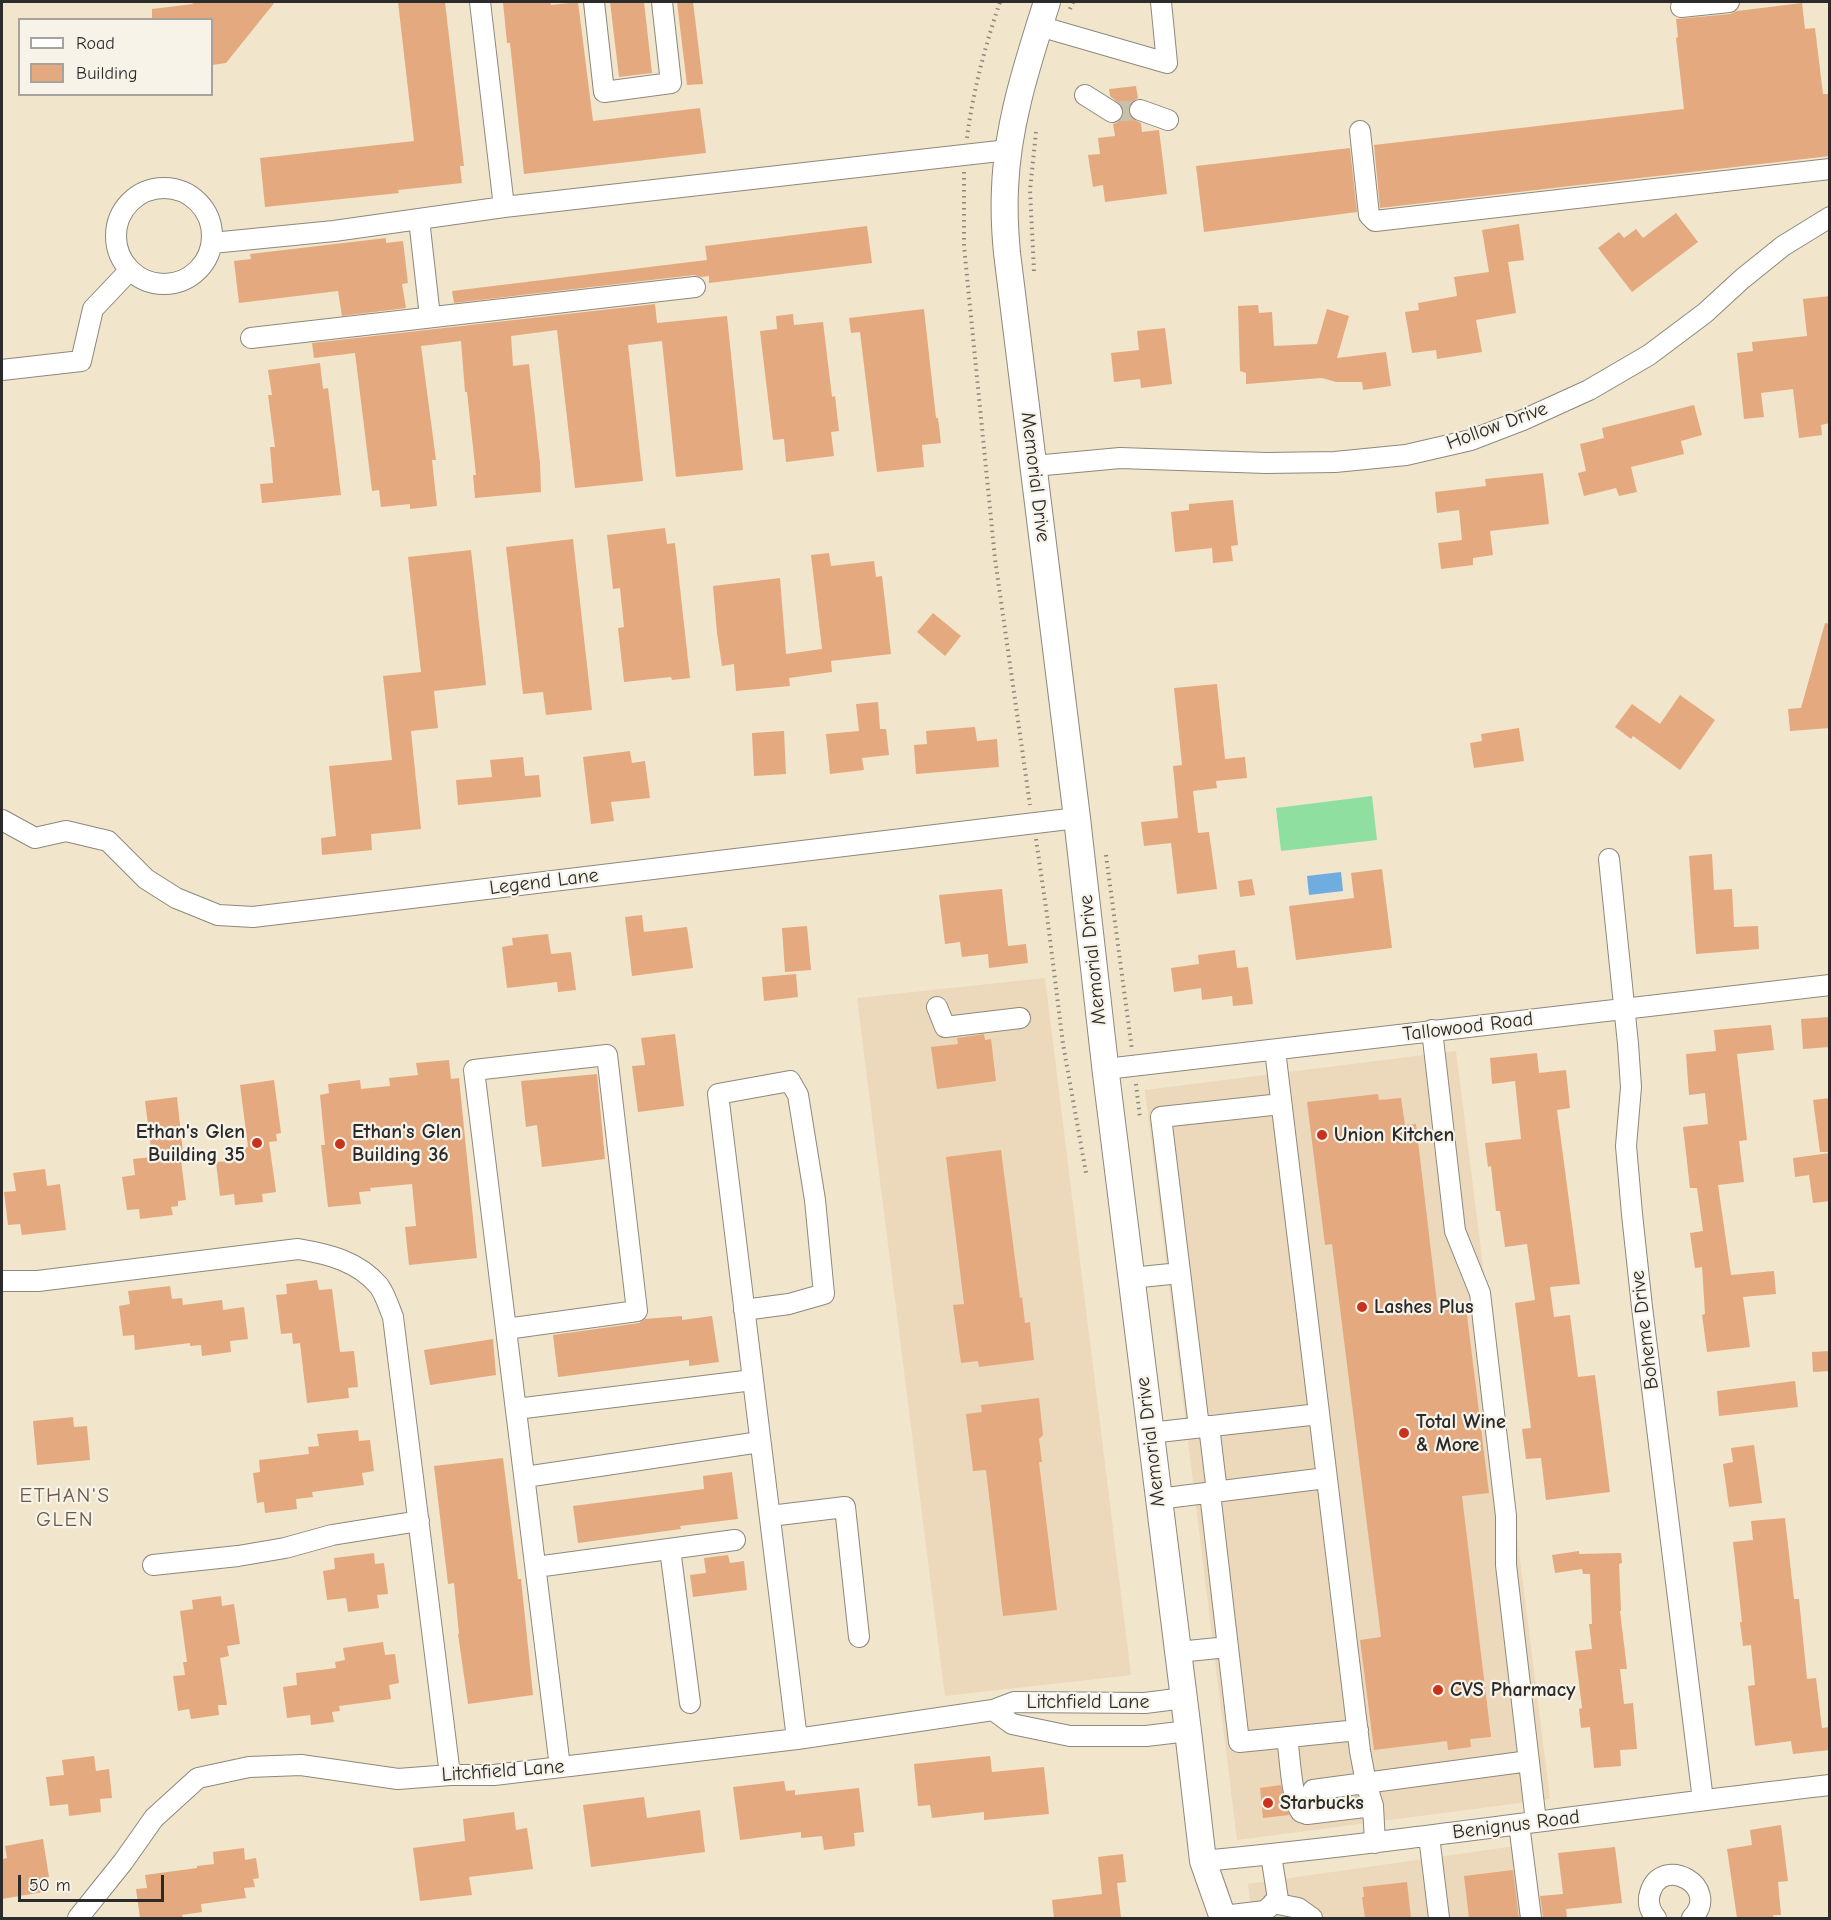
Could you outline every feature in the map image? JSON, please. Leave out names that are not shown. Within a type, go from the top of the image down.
[{"type":"main road","name":"Memorial Drive","points":[[1047,2],[1050,29],[1018,97],[1008,150],[1005,188],[1007,253],[1203,1862],[1223,1917]]},
{"type":"street","points":[[480,2],[504,207]]},
{"type":"street","points":[[594,2],[604,92],[671,83],[662,2]]},
{"type":"street","points":[[1050,29],[1167,63],[1161,2]]},
{"type":"street","points":[[1681,7],[1729,2]]},
{"type":"street","points":[[1085,95],[1112,112]]},
{"type":"street","points":[[1140,110],[1168,120]]},
{"type":"street","points":[[1360,132],[1369,215],[1375,221],[1830,169]]},
{"type":"street","points":[[212,243],[334,231],[504,207],[1008,150]]},
{"type":"street","points":[[176,189],[189,195],[200,204],[207,215],[212,243],[207,258],[198,270],[186,279],[172,284],[156,284],[142,279],[130,270],[121,259],[116,246],[116,232],[119,218],[136,196],[148,190],[176,189]]},
{"type":"street","name":"Hollow Drive","points":[[1034,466],[1120,458],[1266,463],[1335,462],[1406,455],[1471,440],[1523,420],[1589,390],[1649,355],[1705,313],[1783,246],[1830,217]]},
{"type":"street","points":[[419,219],[430,318]]},
{"type":"street","points":[[2,370],[81,361],[93,309],[130,270]]},
{"type":"street","points":[[251,338],[695,287]]},
{"type":"street","name":"Legend Lane","points":[[2,820],[36,838],[66,831],[108,841],[146,879],[176,898],[218,915],[254,917],[1077,818]]},
{"type":"street","name":"Boheme Drive","points":[[1609,859],[1630,1087],[1626,1146],[1632,1214],[1703,1800]]},
{"type":"street","name":"Tallowood Road","points":[[1106,1069],[1830,985]]},
{"type":"street","points":[[937,1007],[945,1027],[1020,1018]]},
{"type":"street","points":[[1432,1030],[1455,1232],[1480,1293],[1506,1516],[1506,1565],[1529,1761],[1531,1918]]},
{"type":"street","points":[[1275,1050],[1326,1478],[1358,1730],[1366,1783],[1373,1806],[1375,1843]]},
{"type":"street","points":[[506,1329],[637,1311],[607,1055],[474,1070],[560,1767]]},
{"type":"street","points":[[744,1310],[789,1304],[824,1294],[815,1200],[798,1095],[790,1081],[718,1094],[744,1310],[753,1380],[760,1442],[797,1739]]},
{"type":"street","points":[[1281,1104],[1161,1117],[1180,1273],[1214,1493],[1239,1742],[1358,1730]]},
{"type":"street","points":[[2,1281],[38,1281],[298,1249],[327,1254],[357,1266],[380,1287],[393,1317],[450,1775]]},
{"type":"street","points":[[1131,1278],[1180,1273]]},
{"type":"street","points":[[516,1409],[753,1380]]},
{"type":"street","points":[[1150,1432],[1319,1414]]},
{"type":"street","points":[[525,1477],[760,1442]]},
{"type":"street","points":[[1158,1499],[1326,1478]]},
{"type":"street","points":[[770,1516],[845,1507],[859,1637]]},
{"type":"street","points":[[153,1565],[266,1552],[332,1535],[419,1521]]},
{"type":"street","points":[[536,1567],[735,1540]]},
{"type":"street","points":[[670,1549],[690,1703]]},
{"type":"street","points":[[1178,1652],[1228,1647]]},
{"type":"street","name":"Litchfield Lane","points":[[78,1918],[123,1862],[154,1818],[198,1778],[249,1767],[301,1765],[398,1779],[450,1775],[494,1775],[797,1739],[993,1710],[1014,1702],[1145,1703],[1184,1698]]},
{"type":"street","name":"Litchfield Lane","points":[[993,1710],[1012,1724],[1070,1736],[1146,1736],[1188,1731]]},
{"type":"street","points":[[1287,1737],[1294,1796],[1301,1812],[1308,1814],[1373,1806]]},
{"type":"street","points":[[1313,1790],[1529,1761]]},
{"type":"street","name":"Benignus Road","points":[[1203,1862],[1375,1843],[1830,1785]]},
{"type":"street","points":[[1430,1836],[1439,1918]]},
{"type":"street","points":[[1223,1917],[1265,1911],[1278,1899],[1271,1855]]},
{"type":"street","points":[[1656,1918],[1649,1906],[1651,1890],[1661,1878],[1678,1875],[1686,1877],[1698,1890],[1699,1908],[1692,1918]]},
{"type":"street","points":[[1273,1903],[1298,1908],[1312,1918]]},
{"type":"path","points":[[1000,2],[986,45],[971,109],[965,154],[964,246],[1005,635],[1047,915],[1063,1044],[1086,1173]]},
{"type":"path","points":[[1050,29],[1073,2]]},
{"type":"path","points":[[1034,272],[1030,190],[1037,121]]},
{"type":"path","points":[[1106,854],[1142,1127]]},
{"type":"shaded area","points":[[1045,978],[1131,1675],[945,1696],[857,998]]},
{"type":"shaded area","points":[[1456,1051],[1550,1799],[1237,1840],[1145,1090]]},
{"type":"shaded area","points":[[1529,1844],[1539,1918],[1252,1918],[1248,1884]]},
{"type":"green space","points":[[1372,796],[1377,840],[1281,851],[1276,808]]},
{"type":"water","points":[[1341,872],[1343,891],[1309,895],[1307,876]]},
{"type":"building","points":[[192,2],[275,2],[226,63],[213,65],[213,18],[152,18],[152,9],[193,4]]},
{"type":"building","points":[[398,2],[445,2],[464,166],[460,166],[462,183],[398,190],[399,193],[265,207],[260,158],[414,141]]},
{"type":"building","points":[[503,2],[550,2],[551,5],[578,2],[593,121],[700,108],[706,153],[524,174],[510,43],[507,43]]},
{"type":"building","points":[[610,2],[644,2],[652,73],[619,77]]},
{"type":"building","points":[[677,2],[693,2],[703,84],[687,85]]},
{"type":"building","points":[[1802,3],[1805,29],[1815,28],[1823,94],[1830,94],[1830,156],[1380,208],[1374,145],[1684,109],[1676,19],[1730,14],[1737,11]]},
{"type":"building","points":[[1136,86],[1138,98],[1129,105],[1128,113],[1131,118],[1141,123],[1142,132],[1159,130],[1167,194],[1105,202],[1103,185],[1093,187],[1088,155],[1100,154],[1098,138],[1115,136],[1113,124],[1122,118],[1123,107],[1110,96],[1109,89]]},
{"type":"building","points":[[1350,148],[1357,212],[1204,232],[1196,166]]},
{"type":"building","points":[[1676,213],[1698,242],[1632,292],[1598,248],[1619,232],[1624,238],[1636,229],[1643,238]]},
{"type":"building","points":[[1519,224],[1524,260],[1508,262],[1516,313],[1476,320],[1482,352],[1437,359],[1436,350],[1412,353],[1405,312],[1419,310],[1418,303],[1457,296],[1454,277],[1489,272],[1482,230]]},
{"type":"building","points":[[867,226],[872,263],[709,283],[709,276],[694,275],[454,303],[452,291],[707,260],[705,246]]},
{"type":"building","points":[[386,238],[386,243],[403,241],[408,283],[402,284],[406,308],[342,316],[338,291],[239,303],[234,261],[251,259],[250,254]]},
{"type":"building","points":[[1830,296],[1830,423],[1821,425],[1822,435],[1799,438],[1793,389],[1761,393],[1764,417],[1744,419],[1737,353],[1753,351],[1752,342],[1807,336],[1803,299]]},
{"type":"building","points":[[655,304],[657,323],[727,316],[743,470],[676,477],[662,341],[628,345],[643,481],[575,488],[557,330],[511,336],[513,366],[529,364],[541,492],[475,498],[473,475],[476,475],[461,341],[421,346],[436,460],[432,460],[437,506],[410,509],[410,504],[381,507],[379,490],[372,491],[355,353],[314,358],[312,343]]},
{"type":"building","points":[[1258,305],[1259,313],[1272,312],[1274,346],[1317,344],[1327,309],[1349,316],[1337,358],[1386,352],[1391,386],[1363,390],[1362,382],[1336,382],[1322,378],[1246,384],[1246,373],[1240,371],[1238,306]]},
{"type":"building","points":[[924,309],[936,418],[938,418],[941,443],[922,445],[924,467],[877,472],[860,332],[851,333],[849,318]]},
{"type":"building","points":[[793,314],[794,325],[823,322],[832,397],[835,396],[839,431],[831,432],[834,456],[786,462],[784,439],[773,440],[760,331],[777,329],[776,316]]},
{"type":"building","points":[[1165,328],[1172,384],[1141,388],[1140,379],[1114,382],[1111,353],[1139,350],[1137,331]]},
{"type":"building","points":[[320,363],[323,389],[328,388],[341,495],[262,503],[260,484],[273,483],[270,447],[275,447],[268,395],[272,395],[268,370]]},
{"type":"building","points":[[1694,405],[1702,435],[1681,441],[1684,454],[1631,467],[1637,492],[1619,496],[1616,488],[1584,496],[1578,473],[1586,471],[1580,444],[1604,438],[1602,428]]},
{"type":"building","points":[[1543,473],[1549,524],[1490,531],[1493,555],[1473,558],[1473,565],[1441,569],[1438,543],[1462,540],[1459,510],[1437,513],[1435,492],[1486,486],[1485,479]]},
{"type":"building","points":[[1233,500],[1238,545],[1231,546],[1233,561],[1213,563],[1212,548],[1175,552],[1171,512],[1189,510],[1189,504]]},
{"type":"building","points":[[665,528],[667,544],[675,543],[690,678],[672,680],[671,677],[624,682],[618,628],[624,627],[620,588],[613,589],[607,535]]},
{"type":"building","points":[[573,539],[592,710],[546,715],[543,692],[523,694],[506,547]]},
{"type":"building","points":[[471,550],[486,685],[434,691],[438,728],[411,731],[421,829],[371,834],[372,850],[322,855],[321,838],[336,836],[329,766],[392,760],[383,676],[421,672],[408,557]]},
{"type":"building","points":[[829,553],[831,566],[874,561],[876,577],[882,576],[891,654],[831,661],[832,672],[789,678],[790,686],[736,691],[734,664],[722,666],[713,586],[780,578],[786,654],[822,649],[811,555]]},
{"type":"building","points":[[933,613],[961,636],[945,656],[917,632]]},
{"type":"building","points":[[1825,623],[1830,624],[1830,728],[1790,731],[1788,709],[1801,708]]},
{"type":"building","points":[[1217,684],[1225,759],[1245,757],[1247,778],[1216,781],[1217,788],[1193,791],[1198,833],[1209,832],[1217,889],[1177,894],[1171,843],[1144,846],[1141,822],[1178,818],[1173,766],[1182,765],[1174,688]]},
{"type":"building","points":[[1680,695],[1715,720],[1680,770],[1633,736],[1631,739],[1615,727],[1632,704],[1660,724]]},
{"type":"building","points":[[878,702],[880,729],[886,729],[889,755],[862,758],[864,770],[830,774],[826,734],[859,731],[856,704]]},
{"type":"building","points":[[975,727],[977,741],[997,739],[999,767],[916,774],[914,745],[927,744],[926,731]]},
{"type":"building","points":[[1519,728],[1524,761],[1474,768],[1470,743],[1482,741],[1481,734]]},
{"type":"building","points":[[784,731],[786,774],[754,776],[752,733]]},
{"type":"building","points":[[630,751],[632,763],[645,761],[650,798],[611,802],[614,821],[591,824],[583,757]]},
{"type":"building","points":[[523,757],[525,776],[539,775],[541,797],[458,805],[456,780],[492,777],[490,760]]},
{"type":"building","points":[[1712,854],[1714,890],[1732,889],[1734,927],[1758,926],[1759,949],[1696,954],[1689,856]]},
{"type":"building","points":[[1382,869],[1392,948],[1296,960],[1289,906],[1354,898],[1351,873]]},
{"type":"building","points":[[1252,879],[1255,895],[1240,897],[1238,881]]},
{"type":"building","points":[[1002,889],[1008,946],[1026,944],[1028,963],[989,968],[988,954],[962,957],[960,942],[945,944],[939,895]]},
{"type":"building","points":[[642,915],[644,932],[687,927],[693,968],[632,976],[625,917]]},
{"type":"building","points":[[807,926],[811,970],[785,972],[782,928]]},
{"type":"building","points":[[548,934],[551,954],[571,952],[576,990],[558,992],[557,982],[507,988],[502,947],[513,945],[512,938]]},
{"type":"building","points":[[1235,950],[1237,968],[1248,967],[1253,1004],[1233,1006],[1232,996],[1202,1000],[1201,988],[1174,992],[1171,968],[1199,964],[1198,955]]},
{"type":"building","points":[[796,974],[798,997],[764,1001],[762,977]]},
{"type":"building","points":[[1830,1017],[1830,1047],[1803,1049],[1801,1019]]},
{"type":"building","points":[[1771,1025],[1774,1050],[1737,1054],[1747,1140],[1739,1141],[1744,1182],[1718,1185],[1731,1275],[1774,1271],[1776,1294],[1743,1297],[1750,1347],[1707,1352],[1702,1315],[1705,1314],[1702,1267],[1695,1268],[1690,1233],[1703,1231],[1697,1188],[1690,1188],[1683,1127],[1708,1124],[1705,1093],[1689,1095],[1686,1054],[1716,1051],[1714,1030]]},
{"type":"building","points":[[675,1034],[684,1106],[638,1112],[632,1066],[645,1065],[641,1038]]},
{"type":"building","points":[[984,1034],[985,1040],[991,1039],[996,1081],[937,1089],[931,1047],[958,1044],[957,1038]]},
{"type":"building","points":[[1537,1053],[1539,1073],[1566,1070],[1570,1108],[1557,1110],[1580,1284],[1550,1287],[1554,1317],[1570,1315],[1578,1377],[1595,1375],[1610,1492],[1546,1500],[1541,1458],[1526,1459],[1522,1429],[1531,1428],[1515,1303],[1535,1300],[1527,1244],[1505,1247],[1500,1211],[1496,1211],[1491,1166],[1488,1167],[1485,1143],[1521,1139],[1515,1081],[1492,1084],[1490,1058]]},
{"type":"building","points":[[449,1060],[451,1079],[459,1078],[477,1258],[409,1265],[405,1227],[416,1226],[412,1184],[370,1188],[371,1191],[359,1192],[361,1204],[328,1207],[321,1145],[325,1145],[320,1095],[329,1093],[328,1084],[360,1080],[361,1089],[390,1086],[389,1078],[418,1075],[416,1063]]},
{"type":"building","points":[[597,1074],[605,1159],[542,1167],[537,1125],[526,1127],[521,1081]]},
{"type":"building","name":"Ethan's Glen Building 35","points":[[274,1080],[281,1133],[276,1134],[277,1141],[269,1142],[276,1192],[262,1194],[263,1202],[235,1205],[234,1194],[220,1196],[216,1162],[230,1161],[228,1150],[248,1147],[240,1085]]},
{"type":"building","points":[[1378,1094],[1379,1100],[1401,1098],[1405,1125],[1416,1124],[1438,1311],[1466,1307],[1489,1493],[1462,1496],[1491,1737],[1470,1739],[1471,1747],[1448,1750],[1447,1741],[1374,1750],[1360,1640],[1381,1637],[1332,1244],[1325,1245],[1307,1102]]},
{"type":"building","points":[[177,1097],[186,1200],[178,1201],[178,1206],[171,1207],[173,1215],[140,1219],[139,1209],[127,1210],[122,1177],[135,1175],[133,1159],[152,1157],[145,1101]]},
{"type":"building","points":[[1830,1098],[1830,1152],[1820,1152],[1813,1100]]},
{"type":"building","points":[[1001,1150],[1020,1298],[1022,1297],[1025,1323],[1030,1322],[1034,1360],[979,1367],[978,1361],[961,1363],[953,1305],[964,1304],[946,1157]]},
{"type":"building","points":[[1830,1153],[1830,1201],[1813,1203],[1809,1175],[1795,1177],[1793,1158]]},
{"type":"building","points":[[45,1169],[47,1186],[60,1184],[66,1230],[22,1235],[20,1224],[8,1225],[4,1192],[16,1191],[13,1173]]},
{"type":"building","points":[[317,1280],[319,1290],[332,1289],[340,1352],[354,1351],[358,1387],[348,1388],[349,1398],[307,1403],[300,1343],[293,1344],[292,1333],[281,1334],[276,1295],[287,1294],[286,1284]]},
{"type":"building","points":[[170,1286],[172,1299],[182,1298],[183,1305],[222,1300],[223,1310],[244,1307],[248,1339],[230,1341],[231,1352],[202,1356],[201,1345],[190,1346],[190,1343],[135,1350],[134,1335],[123,1336],[119,1306],[130,1304],[128,1291]]},
{"type":"building","points":[[682,1316],[682,1320],[712,1316],[719,1362],[689,1366],[689,1360],[558,1377],[553,1335],[639,1323],[645,1319]]},
{"type":"building","points":[[493,1339],[496,1375],[430,1385],[424,1350]]},
{"type":"building","points":[[1830,1351],[1830,1371],[1813,1372],[1812,1352]]},
{"type":"building","points":[[1795,1381],[1798,1407],[1719,1416],[1717,1391]]},
{"type":"building","points":[[1039,1398],[1043,1435],[1039,1439],[1042,1462],[1039,1462],[1057,1610],[1003,1616],[986,1470],[973,1471],[966,1414],[982,1412],[981,1405]]},
{"type":"building","points":[[73,1417],[74,1427],[87,1426],[90,1460],[37,1465],[33,1421]]},
{"type":"building","points":[[358,1430],[359,1441],[370,1440],[374,1471],[362,1473],[364,1485],[312,1492],[313,1497],[296,1499],[297,1509],[265,1513],[264,1502],[257,1503],[253,1473],[260,1472],[259,1460],[309,1454],[308,1447],[319,1446],[317,1434]]},
{"type":"building","points":[[1754,1445],[1762,1503],[1729,1507],[1723,1464],[1733,1462],[1731,1448]]},
{"type":"building","points":[[503,1458],[518,1579],[521,1579],[533,1695],[468,1704],[458,1634],[454,1583],[448,1584],[434,1466]]},
{"type":"building","points":[[732,1472],[738,1519],[578,1543],[573,1506],[704,1489],[703,1476]]},
{"type":"building","points":[[1785,1518],[1794,1599],[1799,1599],[1807,1679],[1816,1678],[1822,1728],[1830,1727],[1830,1750],[1793,1754],[1791,1741],[1755,1746],[1748,1686],[1755,1685],[1751,1645],[1743,1646],[1733,1542],[1753,1540],[1751,1521]]},
{"type":"building","points":[[1579,1551],[1579,1554],[1621,1553],[1622,1563],[1619,1564],[1620,1611],[1627,1669],[1620,1669],[1624,1704],[1633,1703],[1637,1749],[1620,1750],[1621,1766],[1594,1768],[1590,1727],[1581,1728],[1579,1709],[1582,1708],[1575,1651],[1592,1649],[1589,1624],[1592,1624],[1590,1574],[1583,1574],[1582,1569],[1555,1573],[1552,1555]]},
{"type":"building","points":[[374,1553],[375,1564],[384,1563],[388,1594],[377,1595],[379,1608],[348,1612],[346,1598],[327,1600],[323,1571],[335,1569],[334,1558]]},
{"type":"building","points":[[728,1555],[730,1563],[744,1561],[747,1590],[693,1597],[690,1575],[706,1573],[704,1558]]},
{"type":"building","points":[[221,1596],[222,1606],[234,1604],[240,1644],[227,1646],[229,1656],[220,1658],[227,1705],[218,1705],[219,1715],[191,1719],[189,1709],[178,1711],[173,1676],[185,1675],[183,1662],[187,1662],[180,1611],[193,1609],[192,1600]]},
{"type":"building","points":[[383,1642],[385,1655],[395,1654],[399,1683],[389,1685],[391,1699],[339,1706],[340,1711],[332,1712],[334,1722],[311,1725],[310,1715],[287,1718],[283,1687],[297,1685],[296,1673],[336,1668],[335,1662],[345,1660],[343,1648]]},
{"type":"building","points":[[94,1756],[96,1771],[109,1769],[112,1798],[100,1799],[101,1812],[69,1816],[68,1804],[50,1806],[46,1777],[64,1775],[62,1760]]},
{"type":"building","points":[[990,1756],[992,1772],[1044,1767],[1049,1814],[984,1820],[984,1812],[932,1818],[930,1805],[918,1806],[914,1764]]},
{"type":"building","points":[[784,1781],[786,1791],[795,1790],[795,1795],[859,1788],[864,1832],[854,1833],[855,1846],[824,1850],[822,1836],[801,1838],[801,1832],[740,1840],[733,1787]]},
{"type":"building","points":[[1281,1785],[1289,1815],[1263,1818],[1260,1788]]},
{"type":"building","points":[[644,1797],[647,1818],[700,1810],[705,1852],[591,1867],[583,1805]]},
{"type":"building","points":[[514,1812],[516,1830],[527,1828],[533,1869],[469,1877],[472,1895],[420,1901],[413,1848],[465,1841],[463,1819]]},
{"type":"building","points":[[1781,1825],[1788,1881],[1778,1882],[1781,1915],[1773,1915],[1774,1918],[1737,1918],[1727,1849],[1752,1845],[1750,1830]]},
{"type":"building","points":[[43,1839],[49,1877],[41,1878],[43,1892],[2,1899],[2,1859],[7,1858],[5,1846]]},
{"type":"building","points":[[1615,1847],[1622,1903],[1566,1909],[1567,1918],[1543,1918],[1540,1896],[1563,1894],[1558,1853]]},
{"type":"building","points":[[244,1848],[245,1860],[256,1858],[259,1878],[253,1879],[255,1887],[244,1888],[246,1898],[201,1904],[202,1912],[182,1915],[183,1918],[140,1918],[136,1889],[147,1888],[145,1875],[214,1864],[213,1852]]},
{"type":"building","points":[[1123,1854],[1126,1882],[1117,1883],[1121,1918],[1054,1918],[1052,1900],[1102,1894],[1098,1857]]},
{"type":"building","points":[[1513,1870],[1519,1918],[1469,1918],[1464,1876]]},
{"type":"building","points":[[1407,1882],[1411,1918],[1365,1918],[1363,1887]]},
{"type":"tunnel","points":[[1112,112],[1140,110]]},
{"type":"place","name":"Union Kitchen","points":[[1322,1135]]},
{"type":"place","name":"Ethan's Glen Building 35","points":[[257,1143]]},
{"type":"place","name":"Ethan's Glen Building 36","points":[[340,1144]]},
{"type":"place","name":"Lashes Plus","points":[[1362,1307]]},
{"type":"place","name":"Total Wine & More","points":[[1404,1433]]},
{"type":"place","name":"CVS Pharmacy","points":[[1438,1690]]},
{"type":"place","name":"Starbucks","points":[[1268,1803]]},
{"type":"district","name":"ETHAN'S GLEN","points":[[65,1508]]}]
